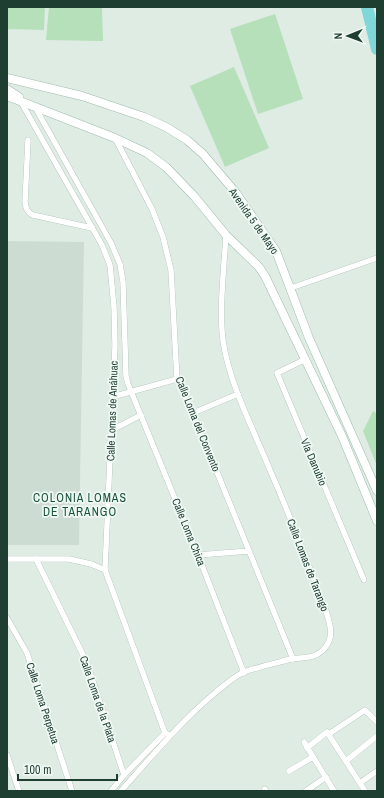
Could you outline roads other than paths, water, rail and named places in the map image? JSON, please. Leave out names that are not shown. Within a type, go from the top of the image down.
[{"type":"main road","name":"Avenida 5 de Mayo","points":[[7,78],[58,89],[144,117],[166,127],[186,140],[203,154],[236,193],[276,251],[309,338],[377,491]]},
{"type":"main road","points":[[7,89],[35,106]]},
{"type":"main road","name":"Avenida 5 de Mayo","points":[[7,96],[114,138],[147,153],[166,167],[194,196],[226,235],[251,259],[265,276],[306,359],[342,436],[377,521]]},
{"type":"street","name":"Calle Lomas de Anáhuac","points":[[20,102],[102,245],[110,264],[115,346],[105,570],[165,733]]},
{"type":"street","name":"Calle Lomas de Anáhuac","points":[[35,106],[111,243],[120,264],[125,306],[126,376],[132,392]]},
{"type":"street","name":"Calle Loma del Convento","points":[[114,138],[152,209],[164,237],[171,270],[177,379],[193,413],[293,659]]},
{"type":"street","points":[[28,140],[25,208],[33,215],[92,228]]},
{"type":"street","name":"Calle Lomas de Tarango","points":[[121,791],[172,735],[206,701],[230,680],[244,672],[293,659],[316,656],[330,642],[330,626],[325,608],[277,484],[238,394],[226,358],[223,340],[222,311],[226,235]]},
{"type":"street","points":[[291,288],[377,258]]},
{"type":"street","name":"Vía Danubio","points":[[306,359],[277,373],[364,580]]},
{"type":"street","points":[[112,397],[177,379]]},
{"type":"street","name":"Calle Loma Chica","points":[[132,392],[244,672]]},
{"type":"street","points":[[193,413],[238,394]]},
{"type":"street","points":[[112,430],[142,415]]},
{"type":"street","points":[[198,555],[248,551]]},
{"type":"street","points":[[7,559],[69,559],[91,564],[105,570]]},
{"type":"street","name":"Calle Loma de la Plata","points":[[36,559],[87,664],[124,775]]},
{"type":"street","name":"Calle Loma Perpetua","points":[[7,618],[27,653],[72,791]]},
{"type":"street","points":[[308,748],[328,733],[365,710],[377,722]]},
{"type":"street","points":[[111,791],[124,775],[165,733],[172,735]]},
{"type":"street","points":[[328,733],[365,791]]},
{"type":"street","points":[[346,761],[377,736]]},
{"type":"street","points":[[304,742],[334,791]]},
{"type":"street","points":[[7,755],[19,791]]},
{"type":"street","points":[[290,771],[313,757]]},
{"type":"street","points":[[360,783],[377,771]]},
{"type":"street","points":[[306,791],[326,778]]},
{"type":"waterway","points":[[367,7],[377,49]]},
{"type":"district","name":"COLONIA LOMAS DE TARANGO","points":[[80,505]]}]
